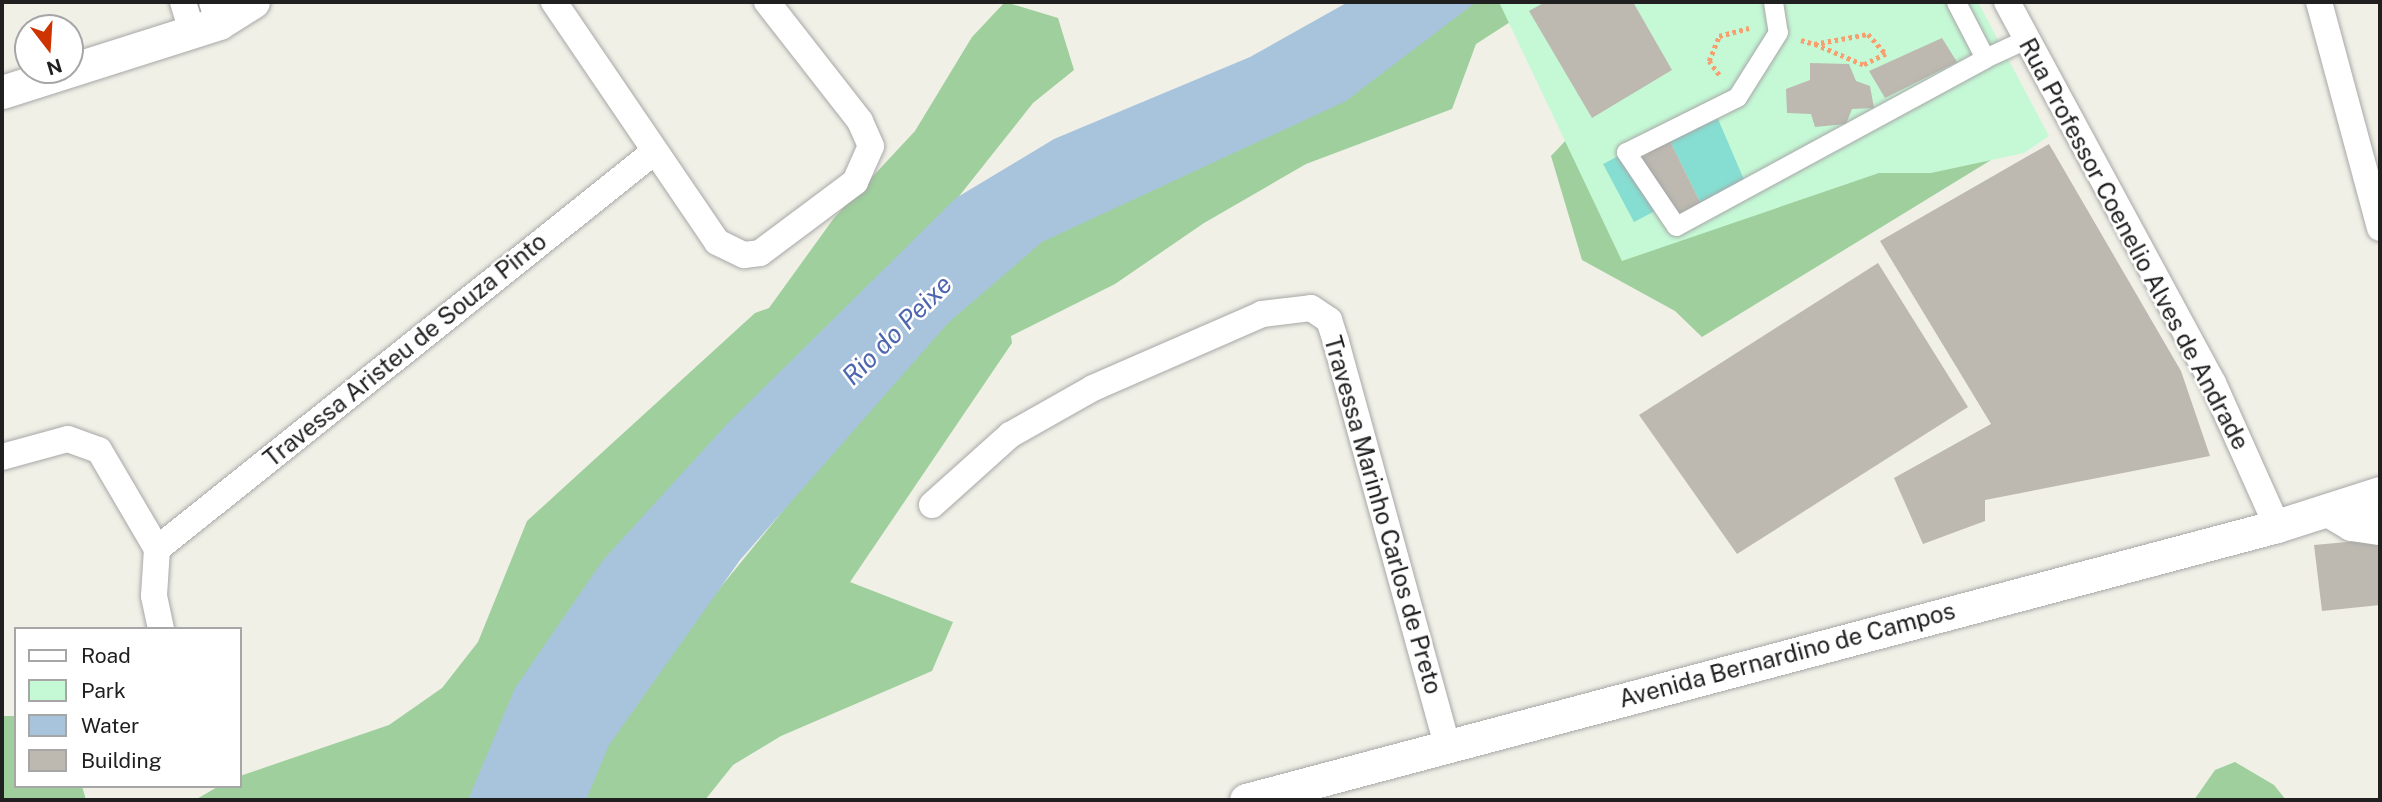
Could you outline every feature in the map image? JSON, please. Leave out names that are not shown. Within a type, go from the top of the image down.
[{"type":"street","points":[[2,92],[202,14],[253,2]]},
{"type":"street","points":[[554,2],[717,242],[744,255],[760,253],[855,182],[868,163],[870,146],[860,121],[767,2]]},
{"type":"street","points":[[1773,2],[1778,32],[1737,97],[1626,152],[1676,226],[1985,58],[2026,39]]},
{"type":"street","points":[[1956,2],[1985,58]]},
{"type":"street","name":"Rua Professor Coenelio Alves de Andrade","points":[[2007,2],[2213,383],[2277,526]]},
{"type":"street","points":[[2319,2],[2380,228]]},
{"type":"street","name":"Travessa Aristeu de Souza Pinto","points":[[156,549],[654,152]]},
{"type":"street","name":"Travessa Marinho Carlos de Preto","points":[[932,505],[1010,435],[1093,388],[1262,314],[1311,308],[1329,320],[1336,342],[1447,744]]},
{"type":"street","points":[[2,457],[68,439],[99,450],[156,549],[154,596],[161,627]]},
{"type":"street","name":"Avenida Bernardino de Campos","points":[[1246,800],[1447,744],[2277,526],[2380,493]]},
{"type":"street","points":[[2328,510],[2351,524],[2380,528]]},
{"type":"green space","points":[[1005,2],[1058,18],[1074,70],[1033,103],[652,583],[511,800],[195,800],[216,788],[242,788],[242,775],[389,725],[442,688],[478,642],[527,521],[755,313],[769,308],[834,218],[915,131],[972,37]]},
{"type":"green space","points":[[1433,2],[1541,2],[1476,44],[1452,109],[1306,164],[1204,223],[1115,284],[1011,336],[1012,343],[850,582],[953,622],[932,671],[781,736],[733,765],[705,800],[547,800],[982,267]]},
{"type":"green space","points":[[1499,2],[1978,2],[2049,136],[2024,153],[1931,173],[1879,173],[1622,261]]},
{"type":"green space","points":[[2004,107],[1991,160],[1702,337],[1675,311],[1582,260],[1551,156],[1589,116]]},
{"type":"green space","points":[[2,716],[14,716],[14,788],[83,788],[86,800],[2,800]]},
{"type":"green space","points":[[2235,762],[2274,785],[2286,800],[2194,800],[2215,770]]},
{"type":"shaded area","points":[[1718,119],[1748,189],[1704,210],[1669,139]]},
{"type":"shaded area","points":[[1626,152],[1657,210],[1634,222],[1603,164]]},
{"type":"water","name":"Rio do Peixe","points":[[1348,2],[1476,2],[1346,101],[1042,242],[948,323],[740,560],[609,745],[586,800],[468,800],[515,688],[603,560],[728,423],[956,198],[1054,139],[1250,57]]},
{"type":"building","points":[[1545,2],[1633,2],[1672,70],[1592,118],[1529,11]]},
{"type":"building","points":[[1942,38],[1957,62],[1885,98],[1869,71]]},
{"type":"building","points":[[1810,63],[1849,64],[1856,81],[1870,86],[1874,108],[1852,109],[1846,124],[1815,127],[1811,114],[1787,113],[1786,89],[1810,80]]},
{"type":"building","points":[[1669,139],[1704,210],[1676,221],[1638,160]]},
{"type":"building","points":[[2049,144],[2181,371],[2210,456],[1985,500],[1985,521],[1923,544],[1894,478],[1991,424],[1880,241]]},
{"type":"building","points":[[1878,263],[1968,407],[1737,554],[1639,415]]},
{"type":"building","points":[[2380,539],[2380,605],[2322,611],[2314,545]]}]
